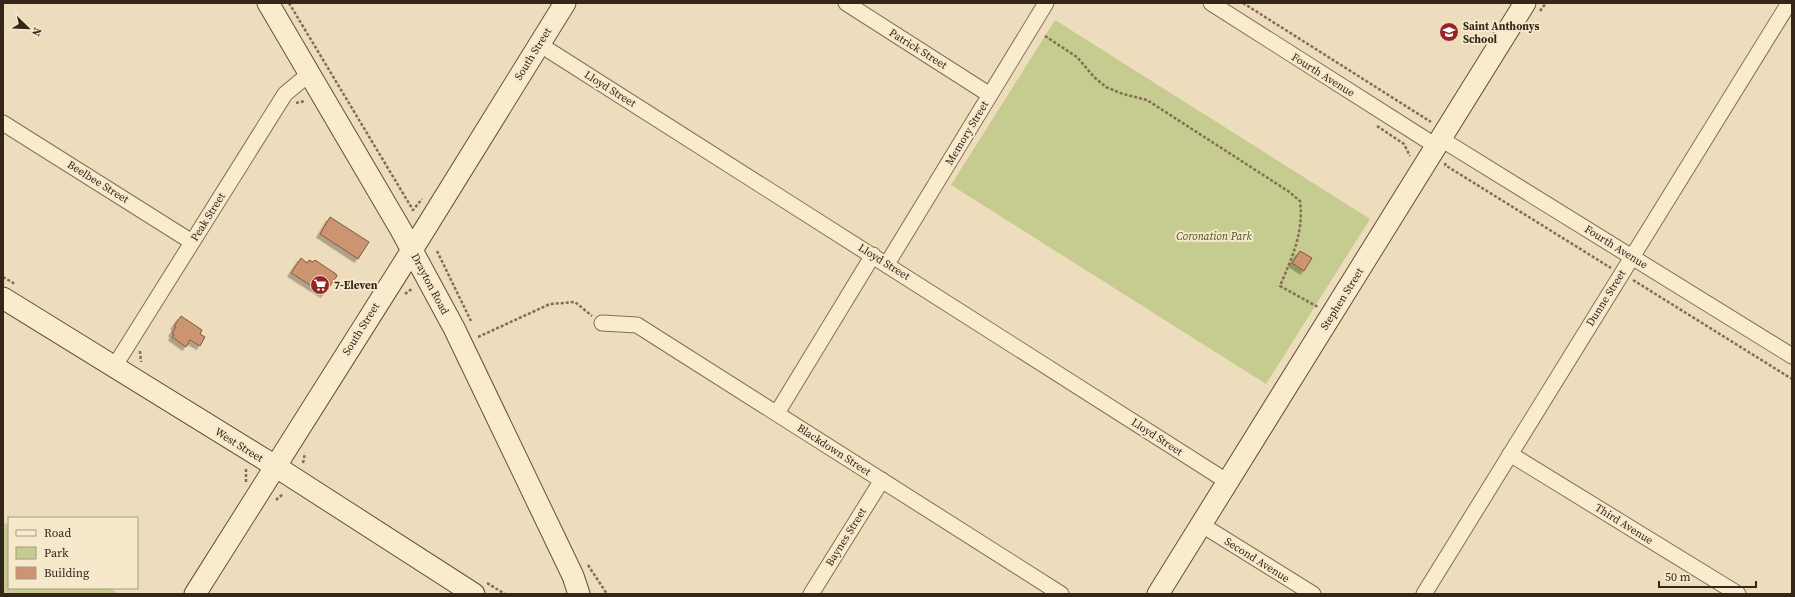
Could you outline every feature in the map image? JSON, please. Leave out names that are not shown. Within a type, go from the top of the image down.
[{"type":"street","name":"Drayton Road","points":[[268,3],[412,250],[454,328],[576,585],[585,594]]},
{"type":"street","name":"South Street","points":[[195,594],[412,250],[565,3]]},
{"type":"street","name":"Patrick Street","points":[[846,3],[990,95]]},
{"type":"street","name":"Memory Street","points":[[887,264],[1046,3]]},
{"type":"street","name":"Fourth Avenue","points":[[1210,3],[1436,136],[1792,356]]},
{"type":"street","name":"Stephen Street","points":[[1158,594],[1332,316],[1436,136],[1525,3]]},
{"type":"street","name":"Dunne Street","points":[[1424,594],[1789,3]]},
{"type":"street","name":"Lloyd Street","points":[[540,44],[1228,482]]},
{"type":"street","name":"Peak Street","points":[[114,368],[285,94],[309,74]]},
{"type":"street","name":"Beelbee Street","points":[[3,123],[192,242]]},
{"type":"street","points":[[777,413],[873,255]]},
{"type":"street","name":"West Street","points":[[3,298],[114,368],[275,466],[474,594]]},
{"type":"street","name":"Blackdown Street","points":[[602,324],[637,325],[1061,594]]},
{"type":"street","name":"Third Avenue","points":[[1510,454],[1738,594]]},
{"type":"street","name":"Baynes Street","points":[[811,594],[882,480]]},
{"type":"street","name":"Second Avenue","points":[[1202,525],[1313,594]]},
{"type":"path","points":[[289,3],[414,210]]},
{"type":"path","points":[[1243,3],[1436,136]]},
{"type":"path","points":[[1045,36],[1077,57],[1094,77],[1106,87],[1123,94],[1147,100],[1288,191],[1300,201],[1300,234],[1280,286],[1332,316]]},
{"type":"path","points":[[1377,126],[1404,144],[1410,157]]},
{"type":"path","points":[[478,337],[550,304],[575,302],[602,324]]},
{"type":"green space","name":"Coronation Park","points":[[1055,20],[1370,219],[1266,384],[951,185]]},
{"type":"green space","points":[[3,522],[8,524],[8,589],[112,589],[119,594],[3,594]]},
{"type":"building","points":[[330,217],[369,242],[358,259],[320,234]]},
{"type":"building","points":[[1300,251],[1312,258],[1304,271],[1292,263]]},
{"type":"building","name":"7-Eleven","points":[[301,258],[307,263],[309,260],[313,262],[315,260],[336,274],[337,276],[324,294],[291,273]]},
{"type":"building","points":[[181,316],[202,330],[200,334],[205,337],[200,346],[190,340],[186,347],[172,337],[174,334],[172,333],[176,327],[174,326]]},
{"type":"place","name":"Saint Anthonys School","points":[[1449,32]]},
{"type":"place","name":"7-Eleven","points":[[320,285]]}]
